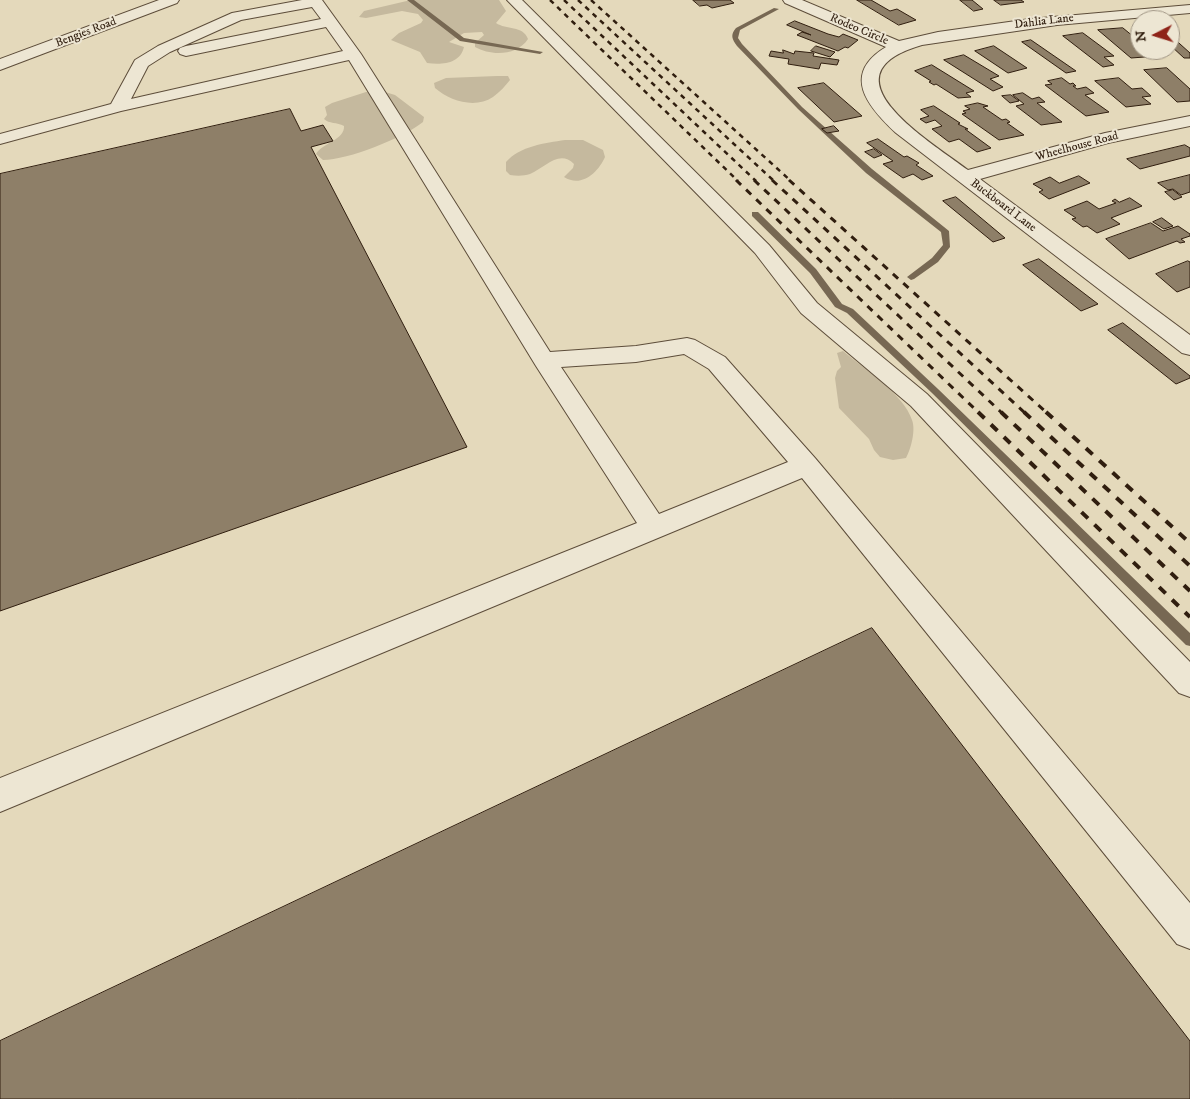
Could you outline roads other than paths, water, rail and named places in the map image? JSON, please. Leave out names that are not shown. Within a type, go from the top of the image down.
[{"type":"street","name":"Bengies Road","points":[[0,65],[172,0]]},
{"type":"street","points":[[514,0],[762,249],[809,308],[919,400],[1190,683]]},
{"type":"street","name":"Rodeo Circle","points":[[790,0],[899,47]]},
{"type":"street","points":[[118,107],[141,63],[164,49],[237,16],[316,2],[353,54],[544,360],[654,528]]},
{"type":"street","name":"Dahlia Lane","points":[[899,47],[954,35],[1035,23],[1091,16],[1190,9]]},
{"type":"street","points":[[164,49],[174,53],[330,22]]},
{"type":"street","name":"Buckboard Lane","points":[[899,47],[880,58],[871,72],[870,87],[884,112],[902,129],[1190,347]]},
{"type":"street","points":[[0,139],[118,107],[353,54]]},
{"type":"street","name":"Wheelhouse Road","points":[[965,177],[1150,128],[1190,121]]},
{"type":"street","points":[[544,360],[636,354],[687,346],[717,363],[806,465],[1190,931]]},
{"type":"street","points":[[0,795],[806,465]]},
{"type":"waterway","points":[[410,0],[462,40],[540,52]]},
{"type":"waterway","points":[[776,9],[738,29],[735,33],[735,38],[739,45],[800,108],[869,171],[945,231],[947,245],[935,260],[911,277]]},
{"type":"waterway","points":[[755,214],[813,271],[838,305],[850,311],[935,391],[1190,641]]},
{"type":"railway","points":[[550,0],[738,181]]},
{"type":"railway","points":[[564,0],[756,181]]},
{"type":"railway","points":[[578,0],[774,181]]},
{"type":"railway","points":[[591,0],[791,181]]},
{"type":"railway","points":[[736,180],[979,413]]},
{"type":"railway","points":[[754,180],[1002,413]]},
{"type":"railway","points":[[772,180],[1025,413]]},
{"type":"railway","points":[[789,180],[1047,413]]},
{"type":"railway","points":[[978,412],[1190,617]]},
{"type":"railway","points":[[1001,412],[1190,591]]},
{"type":"railway","points":[[1024,412],[1190,566]]},
{"type":"railway","points":[[1046,412],[1190,543]]}]
